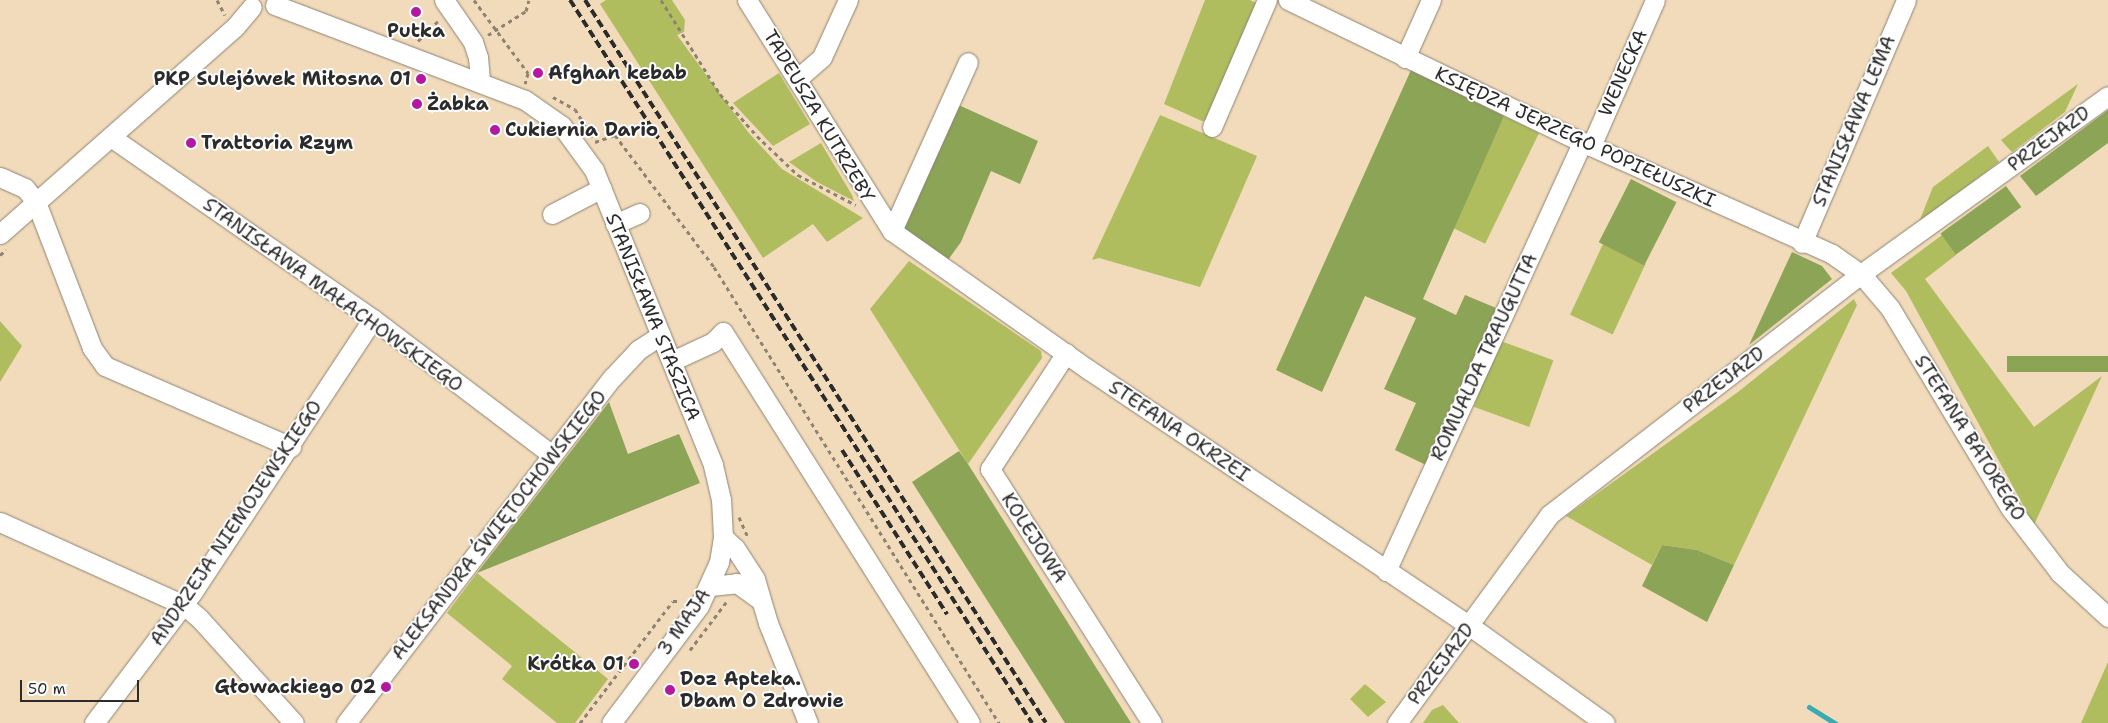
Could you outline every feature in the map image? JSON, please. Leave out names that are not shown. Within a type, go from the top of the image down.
[{"type":"street","name":"TADEUSZA KUTRZEBY","points":[[747,0],[872,203],[892,231]]},
{"type":"street","points":[[797,79],[822,57],[848,0]]},
{"type":"street","points":[[1212,127],[1267,0]]},
{"type":"street","name":"KSIĘDZA JERZEGO POPIEŁUSZKI","points":[[1288,0],[1587,144],[1832,254],[1862,274]]},
{"type":"street","points":[[1406,58],[1431,0]]},
{"type":"street","name":"WENECKA","points":[[1587,144],[1655,0]]},
{"type":"street","name":"STANISŁAWA LEMA","points":[[1802,242],[1906,0]]},
{"type":"street","points":[[0,234],[235,27],[251,3],[258,12],[266,13],[275,2]]},
{"type":"street","name":"STANISŁAWA STASZICA","points":[[275,2],[311,21],[480,81],[530,103],[562,126],[583,151],[602,188],[672,361],[716,479],[723,537]]},
{"type":"street","points":[[443,8],[473,42],[478,57],[480,81]]},
{"type":"street","points":[[892,231],[968,62]]},
{"type":"street","name":"PRZEJAZD","points":[[1397,723],[1470,626],[1549,515],[1862,274],[2108,96]]},
{"type":"street","name":"STANISŁAWA MAŁACHOWSKIEGO","points":[[111,137],[372,320],[552,455]]},
{"type":"street","name":"ROMUALDA TRAUGUTTA","points":[[1386,571],[1587,144]]},
{"type":"street","points":[[0,177],[25,188],[36,202],[92,348],[105,366],[291,447]]},
{"type":"street","points":[[552,214],[602,188]]},
{"type":"street","points":[[615,224],[640,214]]},
{"type":"street","name":"STEFANA OKRZEI","points":[[892,231],[1066,354],[1470,626],[1605,723]]},
{"type":"street","name":"STEFANA BATOREGO","points":[[1862,274],[1890,308],[2011,509],[2060,573],[2108,618]]},
{"type":"street","name":"ANDRZEJA NIEMOJEWSKIEGO","points":[[94,723],[184,605],[291,447],[372,320]]},
{"type":"street","points":[[672,361],[713,342],[723,332],[970,723]]},
{"type":"street","name":"ALEKSANDRA ŚWIĘTOCHOWSKIEGO","points":[[346,723],[625,362],[661,334]]},
{"type":"street","name":"KOLEJOWA","points":[[1066,354],[990,469],[1152,723]]},
{"type":"street","points":[[0,522],[184,605],[200,619],[294,723]]},
{"type":"street","points":[[723,537],[735,548],[755,579],[760,600],[808,723]]},
{"type":"street","name":"3 MAJA","points":[[611,723],[707,612],[710,586],[719,562],[723,537]]},
{"type":"street","points":[[710,586],[737,583],[760,600]]},
{"type":"path","points":[[474,0],[495,32],[528,73],[525,84]]},
{"type":"path","points":[[525,0],[528,5]]},
{"type":"path","points":[[483,38],[526,11],[529,0]]},
{"type":"path","points":[[661,0],[720,94],[757,136],[798,175],[860,207],[872,203]]},
{"type":"path","points":[[424,47],[415,43],[443,8]]},
{"type":"path","points":[[595,142],[615,135],[714,267],[999,723]]},
{"type":"path","points":[[689,651],[707,612],[732,595]]},
{"type":"path","points":[[580,723],[674,601],[679,602],[686,596],[707,612]]},
{"type":"green space","points":[[606,0],[672,0],[685,20],[684,32],[677,35],[748,132],[782,169],[863,218],[827,242],[813,224],[763,258],[600,4]]},
{"type":"green space","points":[[1205,0],[1250,0],[1256,3],[1207,120],[1202,121],[1164,104]]},
{"type":"green space","points":[[1411,70],[1504,116],[1423,299],[1456,315],[1465,295],[1501,310],[1428,466],[1395,450],[1416,403],[1384,389],[1416,318],[1365,296],[1322,392],[1276,370]]},
{"type":"green space","points":[[779,73],[810,124],[773,146],[733,103]]},
{"type":"green space","points":[[2078,84],[2065,112],[2012,152],[2001,140]]},
{"type":"green space","points":[[952,102],[1038,141],[1020,184],[991,171],[961,242],[948,260],[896,227]]},
{"type":"green space","points":[[2108,110],[2108,143],[2036,196],[2020,176]]},
{"type":"green space","points":[[1160,115],[1257,156],[1200,287],[1099,258],[1092,260]]},
{"type":"green space","points":[[1504,116],[1539,133],[1485,244],[1450,227]]},
{"type":"green space","points":[[821,143],[854,201],[817,182],[789,162]]},
{"type":"green space","points":[[1988,146],[1999,162],[1919,222],[1933,187]]},
{"type":"green space","points":[[1631,179],[1676,202],[1644,265],[1599,242]]},
{"type":"green space","points":[[2006,186],[2021,207],[1956,255],[1940,234]]},
{"type":"green space","points":[[1942,235],[1956,255],[1925,279],[2034,427],[2102,376],[2034,525],[1906,291],[1891,273]]},
{"type":"green space","points":[[1603,244],[1646,264],[1613,335],[1570,315]]},
{"type":"green space","points":[[1792,252],[1822,266],[1832,279],[1749,345]]},
{"type":"green space","points":[[909,261],[1041,351],[1042,358],[968,464],[870,309]]},
{"type":"green space","points":[[1854,299],[1857,305],[1734,565],[1697,550],[1662,545],[1652,565],[1566,516],[1738,392]]},
{"type":"green space","points":[[0,321],[22,346],[0,382]]},
{"type":"green space","points":[[1498,340],[1553,360],[1529,427],[1474,407]]},
{"type":"green space","points":[[2007,356],[2108,356],[2108,372],[2007,372]]},
{"type":"green space","points":[[609,402],[628,454],[679,434],[700,483],[477,573]]},
{"type":"green space","points":[[959,451],[1131,723],[1065,723],[912,482]]},
{"type":"green space","points":[[1662,545],[1697,550],[1734,565],[1707,622],[1642,586]]},
{"type":"green space","points":[[477,573],[608,679],[575,723],[557,723],[502,679],[512,666],[447,613]]},
{"type":"green space","points":[[2108,662],[2108,723],[2081,723]]},
{"type":"green space","points":[[1365,684],[1386,702],[1368,717],[1350,699]]},
{"type":"green space","points":[[1443,705],[1459,723],[1423,723],[1432,710]]},
{"type":"waterway","points":[[1809,707],[1835,723]]},
{"type":"railway","points":[[570,0],[1032,723]]},
{"type":"railway","points":[[585,0],[1046,723]]},
{"type":"railway","points":[[842,450],[947,614]]},
{"type":"place","name":"Putka","points":[[416,12]]},
{"type":"place","name":"Afghan kebab","points":[[538,73]]},
{"type":"place","name":"PKP Sulejówek Miłosna 01","points":[[421,79]]},
{"type":"place","name":"Żabka","points":[[417,104]]},
{"type":"place","name":"Cukiernia Dario","points":[[495,130]]},
{"type":"place","name":"Trattoria Rzym","points":[[191,143]]},
{"type":"place","name":"Krótka 01","points":[[634,664]]},
{"type":"place","name":"Głowackiego 02","points":[[386,687]]},
{"type":"place","name":"Doz Apteka. Dbam O Zdrowie","points":[[670,690]]}]
